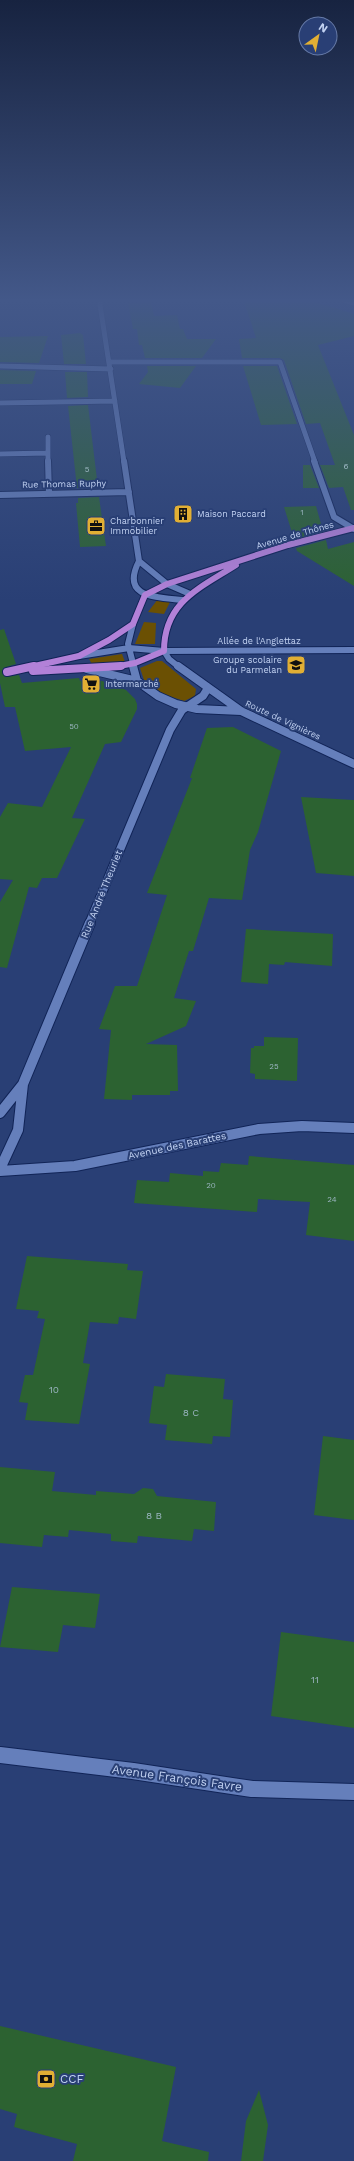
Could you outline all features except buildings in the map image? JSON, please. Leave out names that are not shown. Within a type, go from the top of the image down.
[{"type":"main road","name":"Avenue de Thônes","points":[[242,560],[288,545],[353,528]]},
{"type":"main road","points":[[4,672],[79,656],[109,640],[133,624],[145,595],[167,584],[242,560]]},
{"type":"main road","points":[[4,672],[87,669],[133,664],[152,659],[164,651],[164,635],[184,600],[190,594],[242,560]]},
{"type":"street","points":[[293,399],[334,517],[353,528]]},
{"type":"street","points":[[0,403],[115,401],[139,561],[167,584],[190,594]]},
{"type":"street","points":[[48,437],[49,494]]},
{"type":"street","points":[[0,454],[48,453]]},
{"type":"street","name":"Rue Thomas Ruphy","points":[[0,495],[129,492]]},
{"type":"street","points":[[139,561],[132,571],[132,579],[137,590],[145,595],[184,600]]},
{"type":"street","points":[[133,624],[129,648],[137,681]]},
{"type":"street","name":"Allée de l'Anglettaz","points":[[79,656],[129,648],[146,648],[164,651],[354,650]]},
{"type":"street","name":"Route de Vignières","points":[[164,651],[169,659],[241,712],[354,764]]},
{"type":"street","points":[[87,669],[137,681],[166,701],[184,707],[241,712]]},
{"type":"street","points":[[184,707],[198,701],[205,694],[208,688]]},
{"type":"street","name":"Rue André Theuriet","points":[[0,1113],[22,1084],[158,755],[184,707]]},
{"type":"street","name":"Rue André Theuriet","points":[[0,1170],[18,1130],[22,1084]]},
{"type":"street","name":"Avenue des Barattes","points":[[0,1170],[75,1166],[259,1129],[302,1126],[354,1128]]},
{"type":"street","name":"Avenue François Favre","points":[[0,1755],[133,1771],[252,1790],[354,1792]]},
{"type":"shaded area","points":[[158,599],[170,602],[164,614],[148,612]]},
{"type":"shaded area","points":[[144,622],[156,623],[155,644],[135,644]]},
{"type":"shaded area","points":[[122,654],[125,662],[92,664],[89,659]]},
{"type":"shaded area","points":[[157,661],[162,661],[196,689],[195,696],[184,701],[163,694],[144,680],[140,668]]},
{"type":"place","name":"Maison Paccard","points":[[183,514]]},
{"type":"place","name":"Charbonnier Immobilier","points":[[96,526]]},
{"type":"place","name":"Groupe scolaire du Parmelan","points":[[296,665]]},
{"type":"place","name":"Intermarché","points":[[91,684]]},
{"type":"place","name":"CCF","points":[[46,2079]]}]
